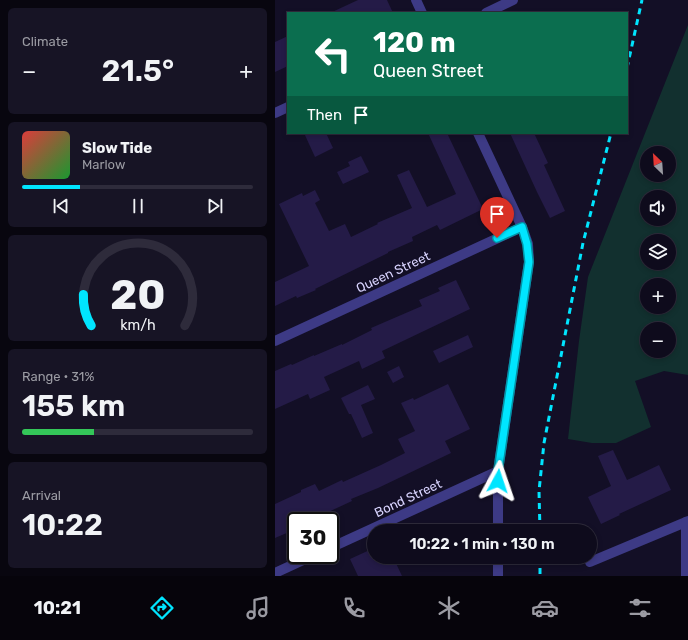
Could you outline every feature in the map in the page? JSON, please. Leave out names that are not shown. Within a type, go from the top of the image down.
[{"type":"street","points":[[416,0],[422,12]]},
{"type":"street","points":[[488,12],[513,0]]},
{"type":"street","points":[[275,113],[287,107]]},
{"type":"street","points":[[478,134],[522,227],[527,244],[529,262],[498,471],[498,524]]},
{"type":"street","name":"Queen Street","points":[[275,342],[522,227]]},
{"type":"street","name":"Bond Street","points":[[339,544],[498,471]]},
{"type":"street","points":[[597,559],[687,522],[686,576]]},
{"type":"street","points":[[275,573],[294,564]]},
{"type":"street","points":[[498,564],[498,576]]},
{"type":"green space","points":[[688,25],[688,375],[664,371],[635,381],[651,427],[616,443],[592,443],[568,439],[588,277]]},
{"type":"building","points":[[358,0],[387,0],[393,12],[332,12]]},
{"type":"building","points":[[287,36],[287,66],[275,72],[275,42]]},
{"type":"building","points":[[304,134],[326,134],[333,148],[315,157]]},
{"type":"building","points":[[428,134],[447,134],[483,209],[440,230],[437,225],[412,237],[413,241],[388,252],[315,289],[316,290],[297,298],[296,296],[275,306],[275,282],[309,266],[279,204],[302,193],[303,196],[315,190],[320,200],[315,203],[329,231],[345,224],[351,237],[378,224],[377,223],[412,208],[397,175],[409,170],[427,207],[456,194]]},
{"type":"building","points":[[510,134],[534,134],[548,163],[544,165],[565,211],[550,218]]},
{"type":"building","points":[[361,156],[369,172],[343,184],[337,172],[350,166],[348,162]]},
{"type":"building","points":[[456,280],[470,309],[382,351],[385,358],[362,369],[359,361],[324,377],[330,390],[310,399],[308,394],[275,409],[275,371],[342,345],[372,330],[371,328],[422,306],[419,300],[440,291],[438,288]]},
{"type":"building","points":[[468,335],[473,347],[439,363],[433,351]]},
{"type":"building","points":[[399,366],[404,377],[393,383],[387,372]]},
{"type":"building","points":[[448,384],[470,429],[445,441],[451,453],[378,488],[351,499],[352,501],[328,512],[287,512],[287,533],[275,538],[275,504],[315,484],[319,491],[342,480],[343,482],[405,453],[398,439],[415,431],[401,403],[413,398],[414,400]]},
{"type":"building","points":[[368,385],[375,399],[361,405],[373,433],[362,438],[351,414],[349,414],[341,398]]},
{"type":"building","points":[[613,450],[627,480],[659,465],[671,490],[601,524],[588,497],[611,486],[598,456]]},
{"type":"building","points":[[367,551],[367,564],[396,564],[402,576],[358,576],[350,559]]},
{"type":"railway","points":[[628,63],[642,0]]},
{"type":"railway","points":[[540,524],[539,491],[544,443],[583,243],[611,134]]},
{"type":"railway","points":[[540,564],[540,576]]},
{"type":"route","points":[[497,238],[522,227],[527,244],[529,262],[498,471],[498,481]]}]
